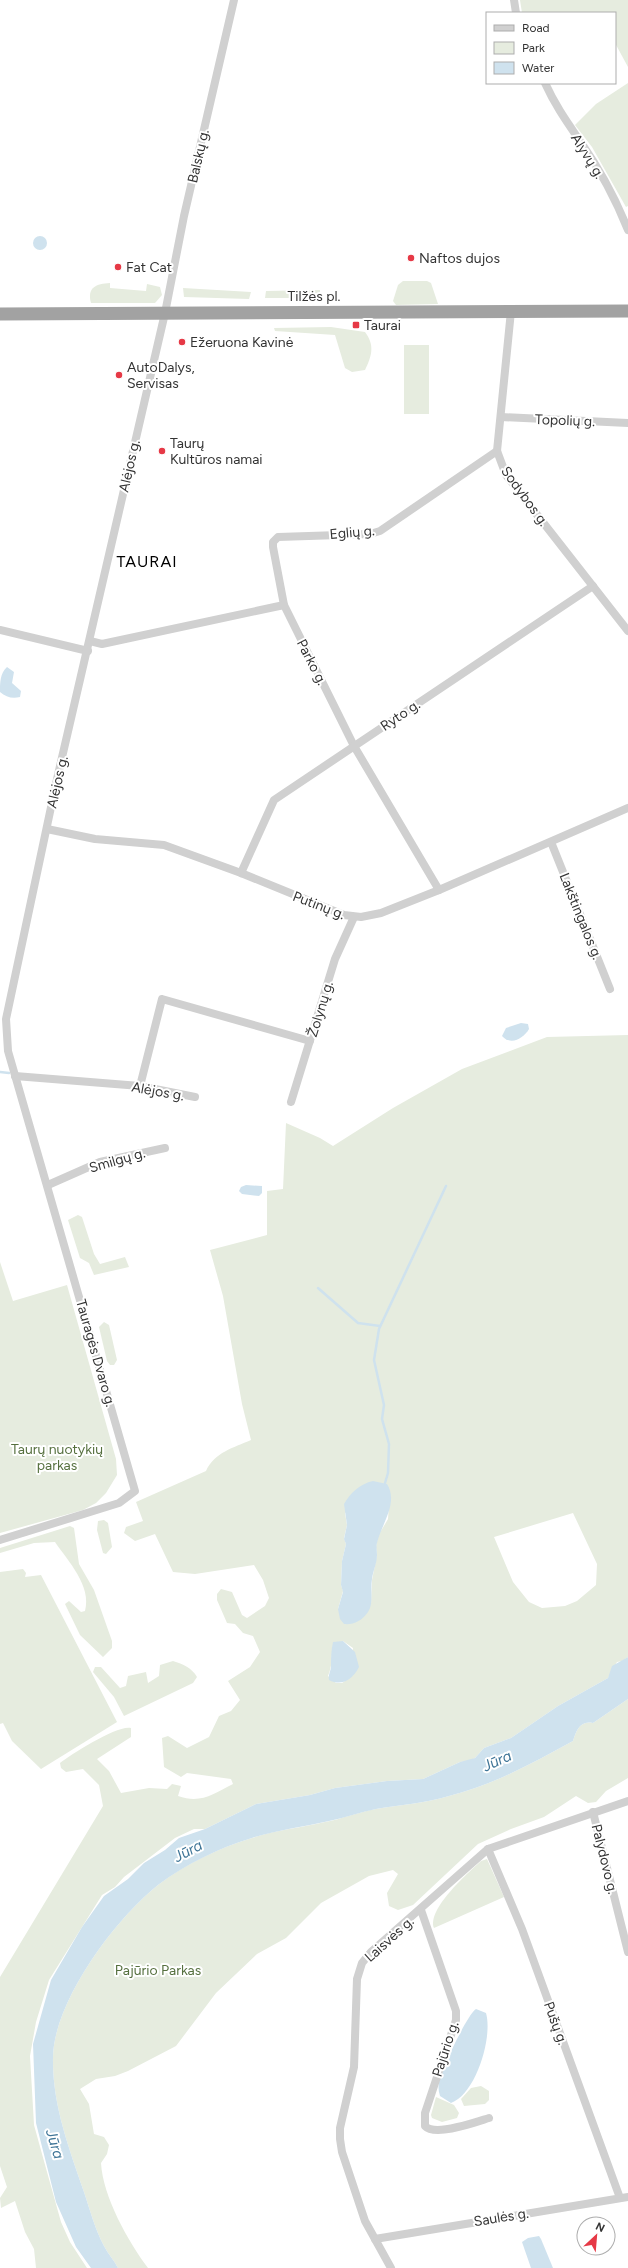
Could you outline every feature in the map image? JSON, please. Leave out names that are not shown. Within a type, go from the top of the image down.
[{"type":"highway","name":"Tilžės pl.","points":[[0,314],[628,311]]},
{"type":"street","name":"Balskų g.","points":[[165,313],[184,216],[234,0]]},
{"type":"street","points":[[514,0],[516,12]]},
{"type":"street","name":"Alyvų g.","points":[[545,84],[561,116],[582,144],[620,209],[628,230]]},
{"type":"street","name":"Sodybos g.","points":[[511,311],[497,451],[506,475],[628,631]]},
{"type":"street","name":"Alėjos g.","points":[[165,313],[47,829],[6,1019],[6,1040],[15,1076],[140,1086],[195,1097]]},
{"type":"street","name":"Topolių g.","points":[[501,418],[628,423]]},
{"type":"street","name":"Eglių g.","points":[[284,605],[273,547],[273,542],[278,537],[370,534],[380,531],[497,451]]},
{"type":"street","name":"Ryto g.","points":[[241,873],[274,800],[593,586]]},
{"type":"street","points":[[90,641],[102,644],[284,605]]},
{"type":"street","name":"Parko g.","points":[[284,605],[354,746],[439,890]]},
{"type":"street","points":[[0,630],[88,651]]},
{"type":"street","name":"Putinų g.","points":[[47,829],[96,839],[164,845],[241,873],[340,914],[354,917],[381,913],[439,890],[628,808]]},
{"type":"street","name":"Lakštingalos g.","points":[[551,842],[610,989]]},
{"type":"street","name":"Žolynų g.","points":[[291,1102],[335,959],[354,917]]},
{"type":"street","points":[[140,1086],[162,999],[310,1041]]},
{"type":"street","name":"Tauragės Dvaro g.","points":[[0,1540],[119,1502],[136,1490],[15,1076]]},
{"type":"street","name":"Smilgų g.","points":[[48,1185],[58,1182],[100,1162],[166,1148]]},
{"type":"street","name":"Laisvės g.","points":[[391,2268],[363,2214],[342,2152],[340,2139],[340,2128],[354,2067],[356,1979],[366,1958],[422,1910],[488,1849],[628,1801]]},
{"type":"street","name":"Palydovo g.","points":[[593,1812],[628,1952]]},
{"type":"street","name":"Pušų g.","points":[[488,1849],[522,1929],[624,2197]]},
{"type":"street","name":"Pajūrio g.","points":[[422,1910],[456,2011],[456,2020],[426,2107],[425,2126],[430,2129],[452,2128],[489,2118]]},
{"type":"street","name":"Saulės g.","points":[[375,2239],[624,2197]]},
{"type":"green space","points":[[520,0],[628,0],[628,67],[616,45],[616,12],[522,12]]},
{"type":"green space","points":[[628,83],[628,206],[626,207],[592,147],[575,125],[596,104]]},
{"type":"green space","points":[[403,281],[427,281],[431,283],[438,304],[396,305],[393,301],[398,285]]},
{"type":"green space","points":[[110,283],[110,288],[146,291],[147,284],[160,287],[162,295],[155,303],[91,303],[90,293],[94,287],[101,284]]},
{"type":"green space","points":[[183,288],[251,292],[249,299],[184,297]]},
{"type":"green space","points":[[320,290],[320,298],[265,298],[266,291]]},
{"type":"green space","points":[[331,327],[365,332],[370,341],[371,355],[365,370],[352,372],[345,368],[335,335],[275,331],[274,328]]},
{"type":"green space","points":[[404,345],[429,345],[429,414],[404,414]]},
{"type":"green space","points":[[628,1035],[628,1657],[617,1662],[608,1678],[558,1706],[511,1738],[484,1748],[475,1758],[469,1761],[460,1762],[423,1779],[387,1781],[335,1788],[310,1795],[256,1804],[205,1829],[194,1829],[175,1838],[124,1877],[115,1887],[102,1895],[49,1980],[36,2022],[30,2056],[34,2125],[61,2222],[70,2242],[87,2268],[36,2268],[34,2249],[25,2232],[15,2201],[1,2208],[0,2198],[7,2187],[0,2166],[0,1977],[103,1806],[99,1785],[83,1769],[66,1772],[61,1768],[60,1763],[74,1753],[106,1735],[125,1728],[131,1728],[131,1737],[97,1759],[109,1771],[121,1793],[149,1788],[167,1789],[172,1784],[181,1786],[178,1796],[193,1799],[207,1797],[233,1784],[231,1779],[187,1773],[181,1777],[164,1767],[162,1738],[168,1736],[187,1748],[209,1737],[219,1716],[231,1711],[240,1700],[228,1681],[250,1667],[260,1652],[253,1636],[243,1633],[235,1624],[227,1623],[217,1600],[217,1594],[221,1589],[232,1592],[242,1615],[247,1618],[265,1606],[269,1598],[263,1580],[254,1565],[195,1574],[173,1572],[155,1534],[135,1541],[124,1533],[126,1527],[143,1521],[136,1502],[206,1471],[214,1459],[219,1455],[231,1448],[251,1440],[242,1404],[223,1296],[210,1250],[267,1235],[267,1191],[283,1189],[286,1123],[320,1138],[333,1146],[393,1108],[462,1069],[547,1037]],"holes":[[[390,1490],[388,1519],[378,1536],[376,1547],[377,1555],[372,1580],[371,1604],[338,1609],[343,1591],[341,1585],[342,1561],[346,1544],[344,1538],[347,1525],[345,1513]],[[573,1513],[597,1564],[596,1585],[577,1601],[565,1606],[542,1608],[529,1602],[513,1582],[494,1537]],[[343,1641],[353,1648],[351,1677],[342,1683],[336,1683],[328,1676],[331,1666],[332,1647]]]},
{"type":"green space","points":[[78,1215],[82,1217],[94,1254],[100,1264],[125,1257],[129,1267],[94,1275],[89,1263],[80,1258],[68,1220]]},
{"type":"green space","name":"Taurų nuotykių parkas","points":[[0,1262],[13,1301],[67,1285],[116,1459],[117,1475],[106,1493],[96,1503],[83,1510],[0,1533]]},
{"type":"green space","points":[[104,1322],[109,1325],[117,1360],[114,1365],[110,1365],[107,1361],[99,1327]]},
{"type":"green space","points":[[104,1520],[108,1523],[112,1547],[106,1554],[103,1553],[97,1530],[98,1521]]},
{"type":"green space","points":[[70,1526],[74,1528],[79,1564],[94,1590],[112,1641],[112,1648],[103,1657],[80,1635],[65,1604],[69,1601],[81,1612],[85,1611],[85,1592],[78,1574],[55,1542],[34,1543],[0,1553],[0,1548]]},
{"type":"green space","points":[[23,1569],[26,1573],[25,1577],[41,1575],[117,1722],[41,1769],[12,1741],[3,1723],[0,1724],[0,1572]]},
{"type":"green space","points":[[173,1661],[184,1665],[193,1671],[197,1677],[193,1683],[124,1716],[114,1697],[93,1672],[95,1667],[101,1667],[120,1688],[126,1686],[128,1676],[146,1672],[148,1683],[159,1676],[160,1665]]},
{"type":"green space","name":"Pajūrio Parkas","points":[[628,1699],[628,1778],[606,1791],[596,1802],[588,1803],[576,1796],[544,1817],[511,1829],[478,1844],[413,1905],[398,1910],[389,1906],[387,1893],[398,1874],[393,1870],[369,1876],[321,1903],[286,1938],[257,1954],[216,1993],[176,2046],[128,2071],[115,2076],[96,2079],[80,2089],[89,2104],[94,2134],[104,2137],[109,2145],[107,2154],[101,2163],[106,2190],[111,2204],[132,2245],[148,2268],[118,2268],[98,2233],[62,2126],[55,2092],[53,2057],[56,2035],[64,2011],[75,1987],[106,1940],[124,1918],[141,1900],[168,1877],[215,1852],[261,1835],[331,1821],[369,1810],[440,1798],[481,1786],[528,1765],[573,1741],[579,1727],[585,1723],[593,1723]]},
{"type":"green space","points":[[487,1859],[504,1897],[434,1928],[433,1920],[442,1902],[467,1874],[481,1861]]},
{"type":"green space","points":[[481,2086],[489,2091],[489,2100],[485,2104],[464,2106],[461,2099],[471,2088]]},
{"type":"green space","points":[[436,2097],[454,2105],[459,2113],[457,2118],[442,2122],[432,2118],[431,2115]]},
{"type":"water","points":[[37,236],[43,236],[47,240],[47,246],[43,250],[37,250],[33,246],[33,240]]},
{"type":"water","points":[[7,667],[14,672],[12,683],[21,691],[20,697],[9,697],[0,692],[0,682]]},
{"type":"water","points":[[521,1023],[528,1024],[529,1029],[521,1038],[513,1041],[502,1036],[506,1028]]},
{"type":"water","points":[[246,1185],[262,1186],[262,1193],[259,1196],[242,1194],[239,1191],[241,1187]]},
{"type":"water","points":[[373,1481],[387,1484],[391,1499],[388,1514],[377,1544],[377,1558],[372,1583],[371,1605],[366,1615],[360,1620],[351,1624],[344,1624],[340,1619],[338,1609],[343,1592],[341,1585],[342,1561],[346,1544],[344,1539],[347,1525],[344,1504],[356,1489]]},
{"type":"water","points":[[343,1641],[355,1652],[359,1667],[354,1675],[347,1681],[338,1683],[329,1680],[331,1651],[333,1642]]},
{"type":"water","name":"Jūra","points":[[628,1657],[628,1699],[593,1723],[585,1723],[579,1727],[573,1741],[543,1757],[497,1780],[449,1796],[376,1809],[335,1820],[271,1833],[227,1847],[203,1857],[169,1877],[141,1900],[124,1918],[106,1940],[75,1987],[64,2011],[56,2035],[53,2057],[55,2092],[62,2126],[98,2233],[118,2268],[91,2268],[76,2247],[56,2202],[36,2123],[33,2044],[51,1980],[82,1927],[104,1896],[128,1879],[144,1863],[165,1850],[179,1838],[205,1829],[256,1804],[310,1795],[335,1788],[387,1781],[423,1779],[460,1762],[475,1758],[484,1748],[511,1738],[558,1706],[608,1678],[612,1666]]},
{"type":"water","points":[[476,2009],[486,2013],[488,2023],[485,2050],[475,2077],[468,2089],[460,2098],[451,2103],[440,2096],[438,2087],[439,2080],[456,2041],[467,2020]]},
{"type":"water","points":[[539,2236],[553,2268],[531,2268],[522,2242],[528,2238]]},
{"type":"waterway","points":[[0,1072],[9,1073]]},
{"type":"waterway","points":[[385,1483],[388,1473],[389,1444],[382,1419],[384,1405],[374,1360],[379,1329],[446,1186]]},
{"type":"waterway","points":[[318,1288],[358,1323],[380,1326]]},
{"type":"place","name":"Naftos dujos","points":[[411,258]]},
{"type":"place","name":"Fat Cat","points":[[118,267]]},
{"type":"place","name":"Taurai","points":[[356,325]]},
{"type":"place","name":"Ežeruona Kavinė","points":[[182,342]]},
{"type":"place","name":"AutoDalys, Servisas","points":[[119,375]]},
{"type":"place","name":"Taurų Kultūros namai","points":[[162,451]]},
{"type":"district","name":"TAURAI","points":[[147,561]]}]
